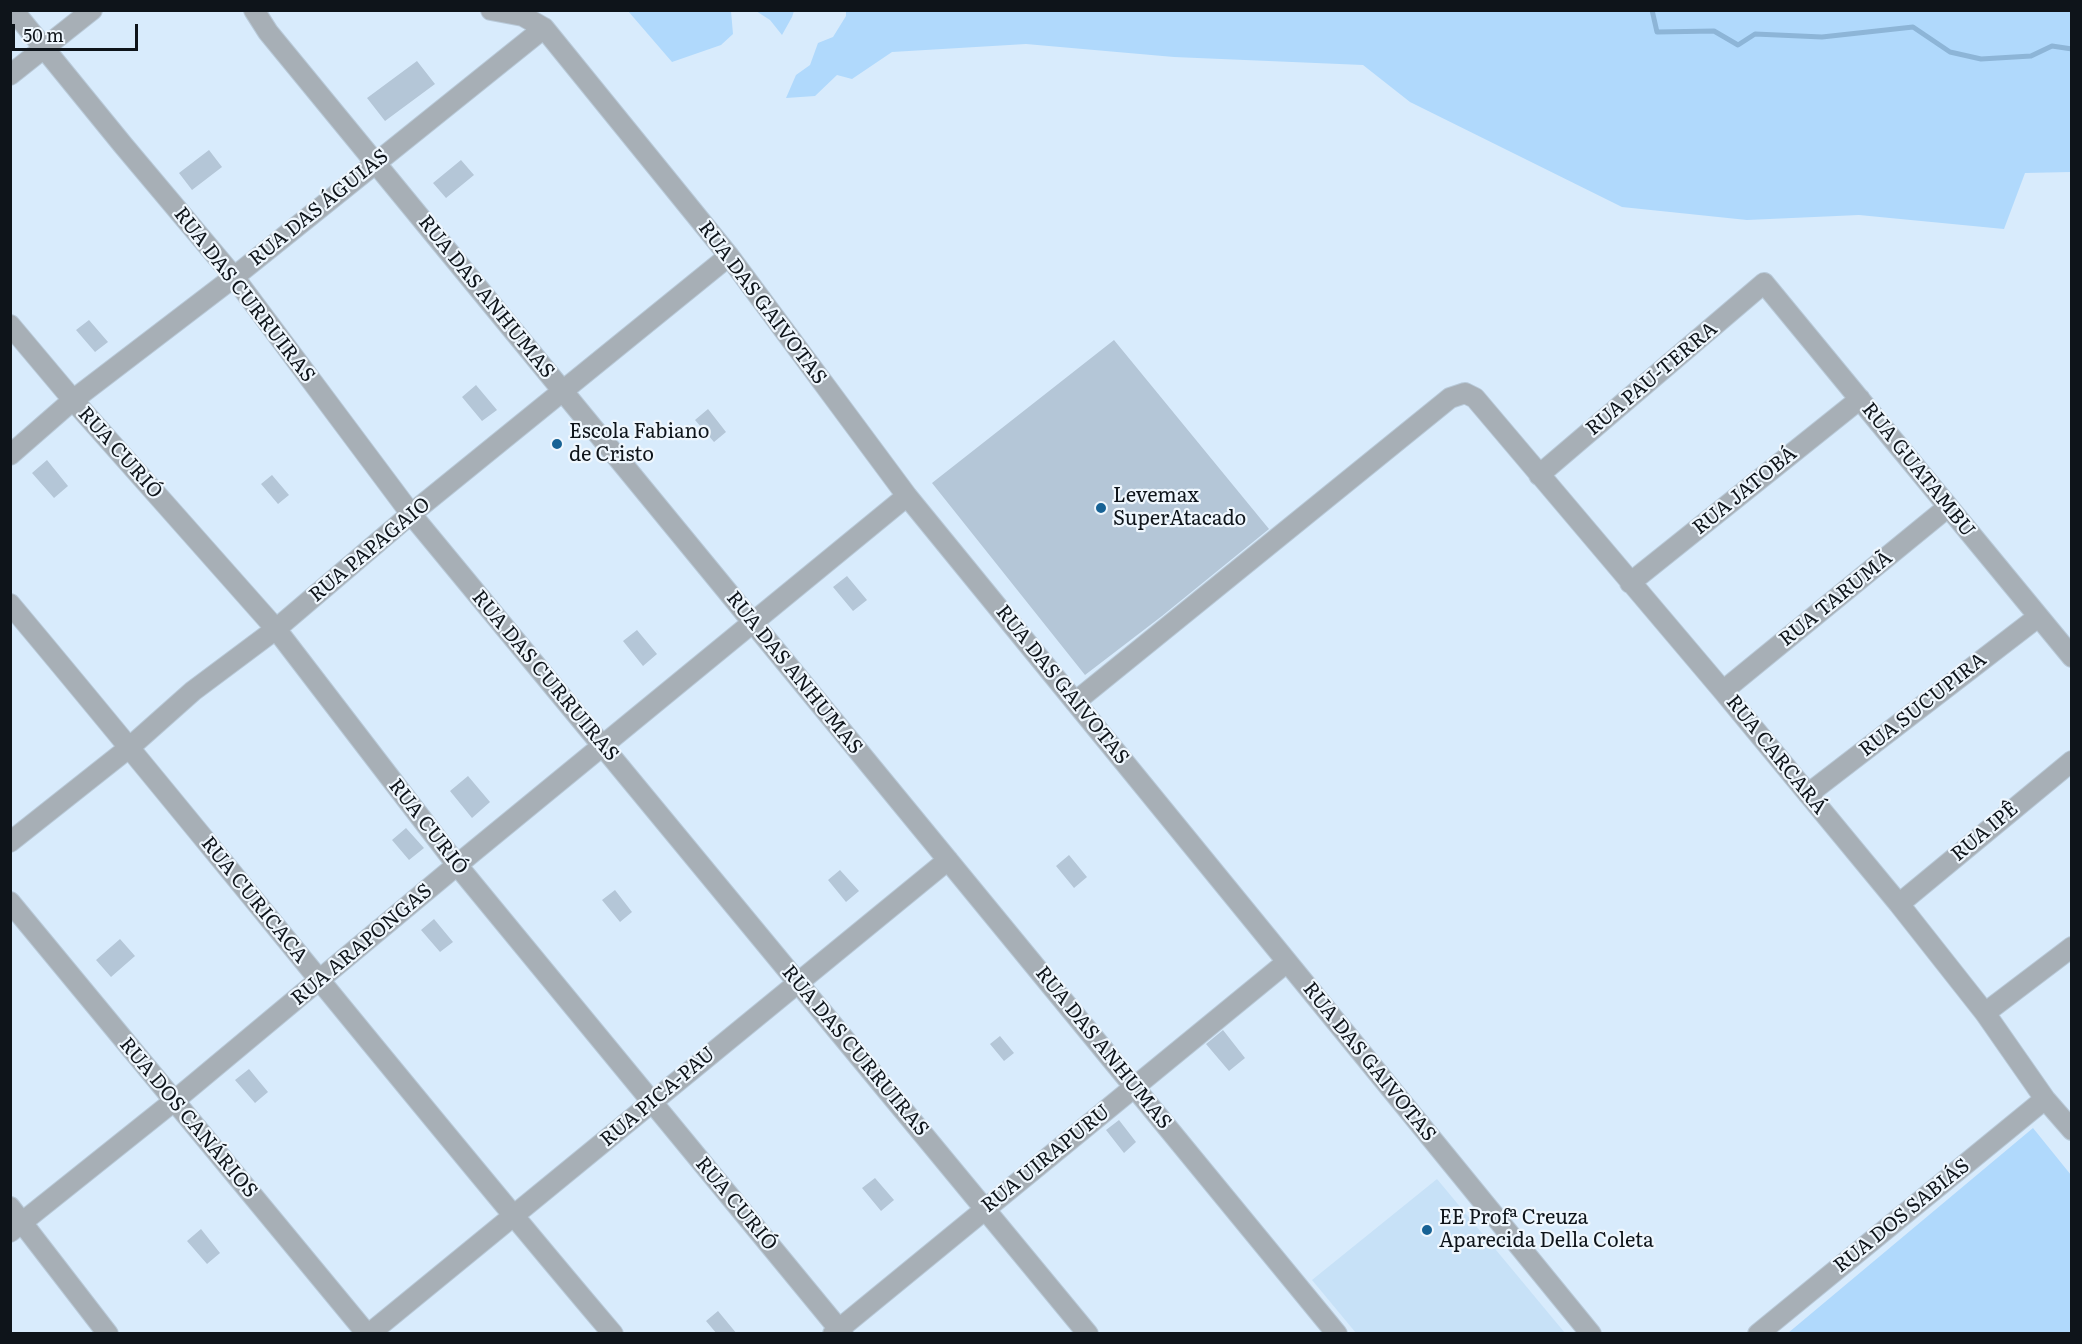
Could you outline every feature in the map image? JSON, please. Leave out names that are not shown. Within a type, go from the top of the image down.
[{"type":"street","name":"RUA DAS CURRUIRAS","points":[[13,10],[234,277],[411,514],[1088,1334]]},
{"type":"street","points":[[10,75],[45,50],[92,10]]},
{"type":"street","name":"RUA DAS ANHUMAS","points":[[254,10],[268,32],[375,163],[1337,1334]]},
{"type":"street","points":[[491,10],[523,16],[544,28]]},
{"type":"street","name":"RUA DAS ÁGUIAS","points":[[10,455],[73,400],[234,277],[544,28]]},
{"type":"street","name":"RUA DAS GAIVOTAS","points":[[544,28],[729,256],[907,496],[1591,1334]]},
{"type":"street","name":"RUA PAPAGAIO","points":[[10,842],[130,747],[192,691],[276,629],[411,514],[729,256]]},
{"type":"street","name":"RUA GUATAMBU","points":[[1764,283],[2072,657]]},
{"type":"street","name":"RUA PAU-TERRA","points":[[1539,475],[1764,283]]},
{"type":"street","name":"RUA CURIÓ","points":[[10,324],[73,400],[276,629],[457,865],[838,1332]]},
{"type":"street","name":"RUA CARCARÁ","points":[[1075,702],[1450,398],[1464,393],[1475,398],[1723,691],[1899,904],[1985,1013],[2045,1099],[2072,1130]]},
{"type":"street","name":"RUA JATOBÁ","points":[[1630,583],[1860,399]]},
{"type":"street","name":"RUA ARAPONGAS","points":[[15,1220],[174,1101],[457,865],[907,496]]},
{"type":"street","name":"RUA TARUMÃ","points":[[1723,691],[1948,507]]},
{"type":"street","name":"RUA CURICACA","points":[[10,604],[130,747],[514,1217],[614,1334]]},
{"type":"street","name":"RUA SUCUPIRA","points":[[1808,794],[2038,617]]},
{"type":"street","name":"RUA IPÊ","points":[[1899,904],[2072,761]]},
{"type":"street","name":"RUA PICA-PAU","points":[[368,1334],[948,860]]},
{"type":"street","name":"RUA DOS CANÁRIOS","points":[[10,902],[368,1334]]},
{"type":"street","points":[[1985,1013],[2072,947]]},
{"type":"street","name":"RUA UIRAPURU","points":[[838,1332],[1287,962]]},
{"type":"street","name":"RUA DOS SABIÁS","points":[[1758,1334],[2045,1099]]},
{"type":"street","points":[[15,1220],[108,1334]]},
{"type":"shaded area","points":[[628,11],[731,11],[733,34],[721,45],[672,62]]},
{"type":"shaded area","points":[[756,11],[794,11],[782,35],[770,20]]},
{"type":"shaded area","points":[[846,11],[2071,11],[2071,172],[2025,173],[2004,229],[1859,215],[1747,220],[1622,207],[1410,102],[1363,65],[1174,57],[1026,44],[892,52],[852,79],[837,75],[815,96],[786,98],[796,75],[810,65],[818,43],[833,37],[846,16]]},
{"type":"shaded area","points":[[2033,1128],[2071,1175],[2071,1333],[1788,1333]]},
{"type":"shaded area","name":"EE Profª Creuza Aparecida Della Coleta","points":[[1437,1179],[1565,1333],[1356,1333],[1312,1280]]},
{"type":"building","points":[[417,61],[435,84],[385,121],[367,98]]},
{"type":"building","points":[[209,150],[222,167],[192,190],[179,173]]},
{"type":"building","points":[[461,160],[474,175],[446,198],[433,183]]},
{"type":"building","points":[[89,320],[108,342],[95,352],[76,330]]},
{"type":"building","name":"Levemax SuperAtacado","points":[[1114,340],[1269,529],[1085,675],[932,483]]},
{"type":"building","points":[[476,385],[497,410],[482,421],[462,397]]},
{"type":"building","points":[[708,409],[726,432],[714,442],[695,420]]},
{"type":"building","points":[[47,460],[68,486],[54,498],[32,473]]},
{"type":"building","points":[[272,475],[289,495],[278,504],[261,484]]},
{"type":"building","points":[[847,576],[867,600],[853,611],[833,587]]},
{"type":"building","points":[[637,630],[657,654],[643,666],[623,641]]},
{"type":"building","points":[[468,776],[490,802],[472,818],[450,791]]},
{"type":"building","points":[[406,828],[424,848],[409,860],[392,840]]},
{"type":"building","points":[[1069,855],[1087,877],[1074,888],[1056,866]]},
{"type":"building","points":[[840,870],[859,891],[846,902],[828,880]]},
{"type":"building","points":[[615,890],[632,912],[620,922],[602,900]]},
{"type":"building","points":[[434,919],[453,942],[440,952],[421,930]]},
{"type":"building","points":[[120,939],[135,956],[111,977],[96,960]]},
{"type":"building","points":[[1223,1030],[1245,1058],[1229,1071],[1206,1044]]},
{"type":"building","points":[[1000,1036],[1014,1053],[1004,1061],[990,1044]]},
{"type":"building","points":[[249,1069],[268,1092],[255,1103],[235,1080]]},
{"type":"building","points":[[1119,1120],[1136,1142],[1124,1153],[1106,1130]]},
{"type":"building","points":[[875,1178],[894,1200],[881,1211],[862,1188]]},
{"type":"building","points":[[201,1229],[220,1253],[207,1264],[187,1241]]},
{"type":"building","points":[[718,1311],[737,1334],[717,1334],[706,1321]]},
{"type":"waterway","points":[[1652,10],[1657,32],[1714,31],[1738,45],[1755,34],[1822,37],[1913,27],[1950,52],[1981,59],[2031,56],[2052,46],[2072,49]]},
{"type":"place","name":"Escola Fabiano de Cristo","points":[[557,444]]},
{"type":"place","name":"Levemax SuperAtacado","points":[[1101,508]]},
{"type":"place","name":"EE Profª Creuza Aparecida Della Coleta","points":[[1427,1230]]}]
